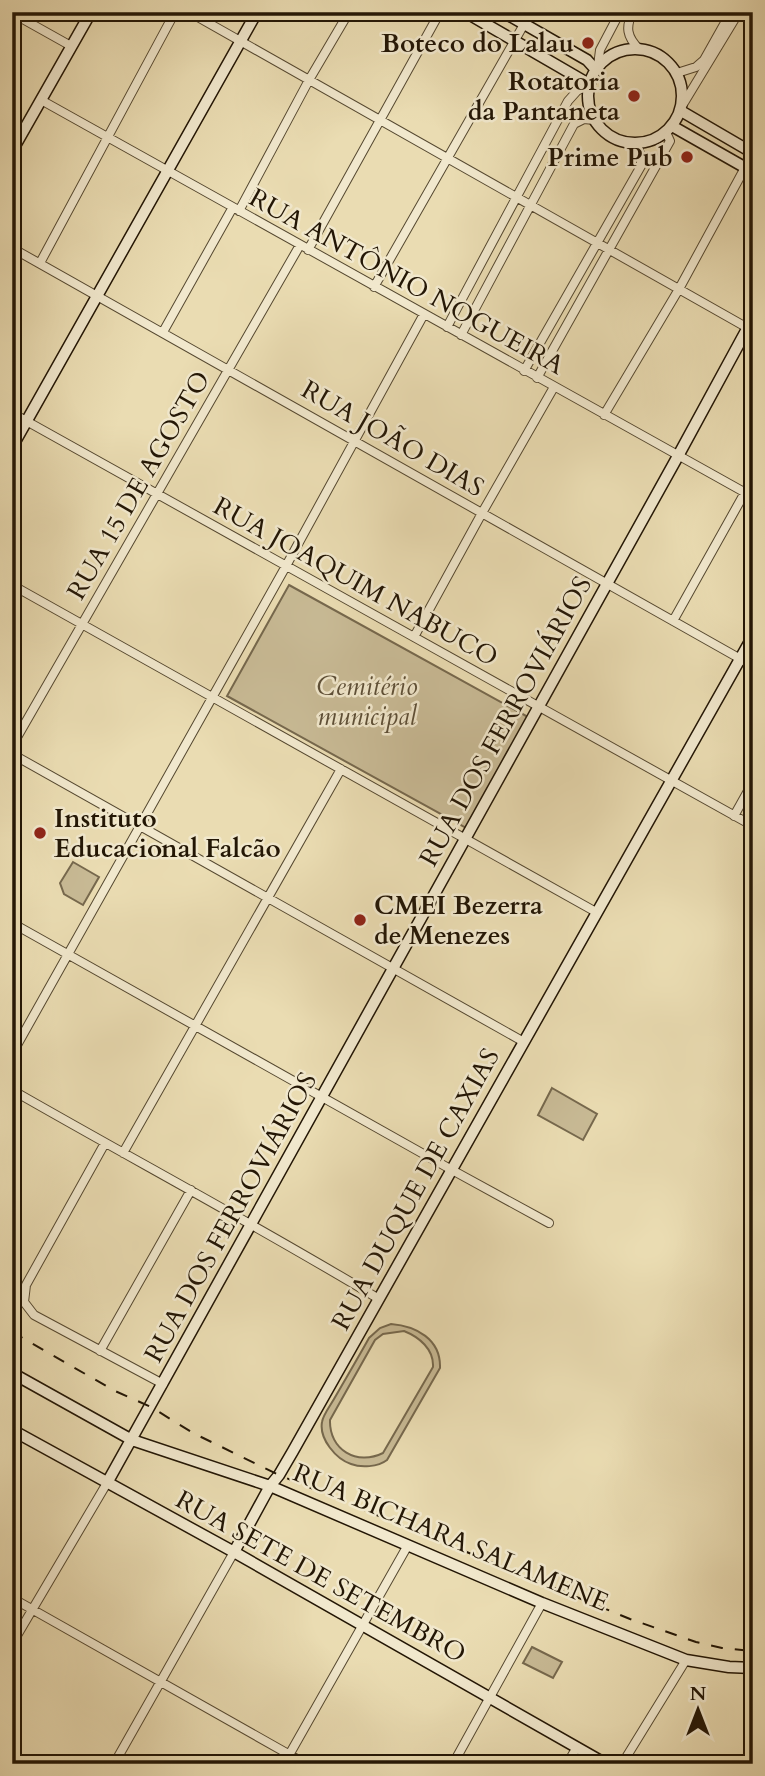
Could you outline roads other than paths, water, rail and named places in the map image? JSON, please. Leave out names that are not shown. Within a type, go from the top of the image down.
[{"type":"main road","points":[[12,151],[17,131],[41,100],[90,12]]},
{"type":"main road","points":[[12,447],[257,12]]},
{"type":"main road","points":[[465,12],[589,84]]},
{"type":"main road","points":[[503,12],[597,68]]},
{"type":"main road","points":[[639,49],[654,53],[667,61],[677,73],[683,92],[681,109],[669,129],[657,138],[647,142],[624,142],[602,130],[589,109],[587,96],[589,84],[597,68],[610,56],[624,50],[639,49]]},
{"type":"main road","points":[[681,109],[753,153]]},
{"type":"main road","points":[[669,129],[748,169]]},
{"type":"main road","name":"RUA DOS FERROVIÁRIOS","points":[[132,1440],[751,326]]},
{"type":"main road","name":"RUA DUQUE DE CAXIAS","points":[[234,1552],[753,636]]},
{"type":"main road","name":"RUA BICHARA SALAMENE","points":[[12,1373],[132,1440],[270,1486],[542,1603],[686,1660],[753,1668]]},
{"type":"main road","name":"RUA SETE DE SETEMBRO","points":[[12,1430],[234,1552],[606,1764]]},
{"type":"main road","points":[[107,1483],[132,1440]]},
{"type":"street","points":[[40,263],[175,12]]},
{"type":"street","points":[[189,12],[609,250],[751,326]]},
{"type":"street","points":[[163,332],[349,12]]},
{"type":"street","points":[[308,250],[440,12]]},
{"type":"street","points":[[374,287],[531,12]]},
{"type":"street","points":[[597,68],[600,50],[620,12]]},
{"type":"street","points":[[633,12],[627,27],[632,42],[639,49]]},
{"type":"street","points":[[677,73],[696,67],[704,60],[731,12]]},
{"type":"street","points":[[681,109],[739,12]]},
{"type":"street","points":[[12,13],[71,46]]},
{"type":"street","points":[[447,327],[568,101],[577,91],[589,84]]},
{"type":"street","name":"RUA ANTÔNIO NOGUEIRA","points":[[41,100],[749,495]]},
{"type":"street","points":[[461,335],[573,124],[584,119],[594,120]]},
{"type":"street","points":[[537,378],[670,141],[669,129]]},
{"type":"street","points":[[524,370],[641,166],[641,156],[636,143]]},
{"type":"street","points":[[604,415],[748,169],[753,153]]},
{"type":"street","name":"RUA 15 DE AGOSTO","points":[[12,746],[300,245]]},
{"type":"street","name":"RUA JOÃO DIAS","points":[[12,248],[753,666]]},
{"type":"street","points":[[12,1054],[424,314]]},
{"type":"street","points":[[414,637],[554,387]]},
{"type":"street","name":"RUA JOAQUIM NABUCO","points":[[12,413],[753,826]]},
{"type":"street","points":[[673,621],[749,495],[753,478]]},
{"type":"street","points":[[12,585],[596,912]]},
{"type":"street","points":[[12,754],[524,1042]]},
{"type":"street","points":[[123,1153],[341,769]]},
{"type":"street","points":[[734,816],[753,782]]},
{"type":"street","points":[[12,923],[549,1223]]},
{"type":"street","points":[[12,1090],[252,1224],[379,1299]]},
{"type":"street","points":[[105,1143],[26,1285],[24,1302],[34,1315],[163,1384]]},
{"type":"street","points":[[100,1351],[191,1190]]},
{"type":"street","points":[[12,1644],[107,1483]]},
{"type":"street","points":[[284,1764],[408,1545]]},
{"type":"street","name":"RUA DUQUE DE CAXIAS","points":[[114,1764],[234,1552]]},
{"type":"street","points":[[12,1598],[306,1764]]},
{"type":"street","points":[[453,1764],[542,1603]]},
{"type":"street","points":[[622,1764],[686,1660]]},
{"type":"street","points":[[567,1764],[577,1747]]},
{"type":"railway","points":[[12,1332],[115,1391],[151,1407],[193,1433],[279,1475],[630,1619],[696,1642],[753,1651]]},
{"type":"place","name":"Boteco do Lalau","points":[[588,43]]},
{"type":"place","name":"Rotatoria da Pantaneta","points":[[634,96]]},
{"type":"place","name":"Prime Pub","points":[[687,157]]},
{"type":"place","name":"Instituto Educacional Falcão","points":[[40,833]]},
{"type":"place","name":"CMEI Bezerra de Menezes","points":[[360,920]]},
{"type":"park label","name":"Cemitério municipal","points":[[367,701]]}]
